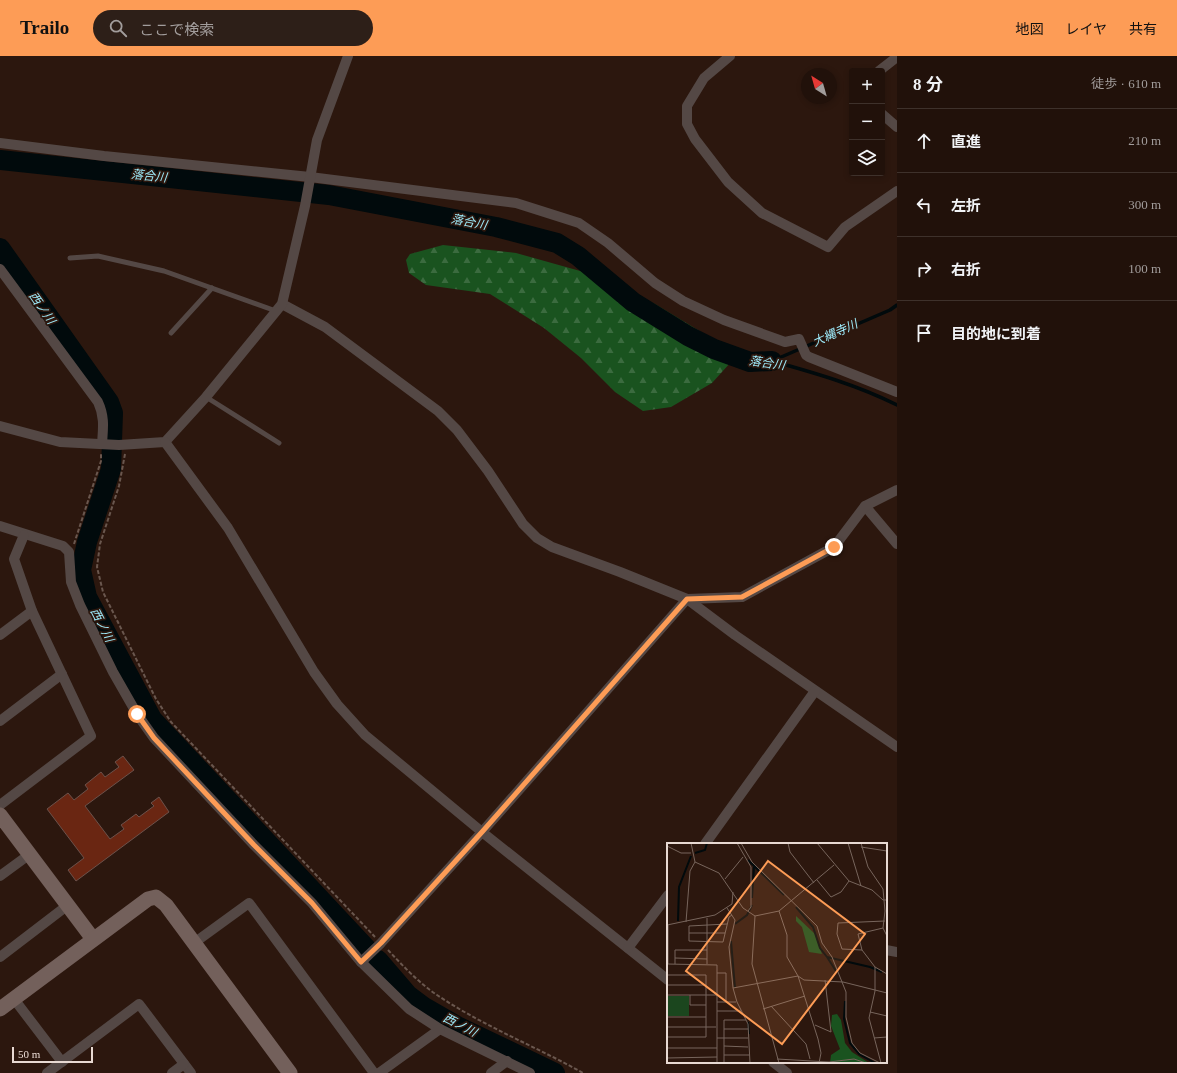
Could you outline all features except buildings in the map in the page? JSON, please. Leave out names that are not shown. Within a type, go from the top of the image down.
[{"type":"street","points":[[0,426],[60,442],[123,444],[166,442],[206,397],[279,308],[305,206],[317,140],[348,56]]},
{"type":"street","points":[[730,56],[704,78],[686,106],[687,124],[695,139],[728,182],[762,213],[828,247],[845,227],[897,191]]},
{"type":"street","points":[[884,68],[897,57]]},
{"type":"street","points":[[885,117],[897,127]]},
{"type":"street","points":[[0,143],[516,203],[579,223],[608,243],[655,283],[683,301],[751,330],[785,342],[799,339],[806,355],[897,392]]},
{"type":"street","points":[[0,269],[98,402],[104,421],[105,444]]},
{"type":"street","points":[[279,308],[325,327],[438,411],[457,430],[488,472],[523,524],[537,538],[552,547],[626,574],[687,599],[815,691],[897,747]]},
{"type":"street","points":[[166,442],[228,528],[314,672],[338,704],[365,735],[482,832],[667,979]]},
{"type":"street","points":[[361,962],[381,943],[482,832],[687,599],[742,597],[834,547],[864,506],[897,490]]},
{"type":"street","points":[[864,506],[897,544]]},
{"type":"street","points":[[0,526],[24,535],[63,546],[69,552],[71,582],[80,605],[113,672],[137,714],[154,738],[254,845],[312,903],[361,962],[409,1009],[440,1029],[530,1073]]},
{"type":"street","points":[[0,805],[91,736],[32,611],[14,559],[24,535]]},
{"type":"street","points":[[0,635],[32,611]]},
{"type":"street","points":[[0,721],[62,674]]},
{"type":"street","points":[[706,843],[815,691]]},
{"type":"street","points":[[0,815],[93,939]]},
{"type":"street","points":[[0,876],[30,854]]},
{"type":"street","points":[[0,1009],[148,899],[156,897],[166,905],[290,1073]]},
{"type":"street","points":[[628,948],[667,899]]},
{"type":"street","points":[[194,943],[249,903],[374,1073]]},
{"type":"street","points":[[0,957],[68,906]]},
{"type":"street","points":[[887,950],[897,952]]},
{"type":"street","points":[[14,999],[62,1062]]},
{"type":"street","points":[[47,1073],[139,1004],[191,1073]]},
{"type":"street","points":[[379,1073],[440,1029]]},
{"type":"street","points":[[491,1073],[507,1061]]},
{"type":"street","points":[[774,1063],[787,1073]]},
{"type":"street","points":[[172,1073],[184,1064]]},
{"type":"lane","points":[[70,258],[98,256],[164,271],[212,288],[279,308]]},
{"type":"lane","points":[[171,333],[212,288]]},
{"type":"lane","points":[[206,397],[279,443]]},
{"type":"path","points":[[69,552],[76,540],[105,444]]},
{"type":"path","points":[[123,444],[120,486],[100,544],[97,567],[102,592],[156,699],[171,722],[405,969],[436,995],[481,1021],[583,1073]]},
{"type":"green space","points":[[443,245],[516,253],[598,276],[655,304],[711,338],[731,362],[712,383],[671,407],[643,411],[615,392],[581,358],[544,328],[490,294],[426,285],[409,273],[406,260],[410,254]]},
{"type":"waterway","name":"落合川","points":[[0,160],[329,195],[496,227],[557,243],[578,256],[633,302],[688,336],[714,349],[750,362],[772,361]]},
{"type":"waterway","name":"西ノ川","points":[[0,248],[109,402],[113,413],[111,469],[87,542],[81,570],[87,597],[152,719],[367,949]]},
{"type":"waterway","name":"大縄寺川","points":[[772,361],[890,310],[897,305]]},
{"type":"waterway","name":"落合川","points":[[772,361],[851,385],[897,405]]},
{"type":"waterway","name":"西ノ川","points":[[378,960],[408,995],[424,1007],[457,1026],[555,1073]]},
{"type":"route","points":[[137,714],[154,738],[254,845],[312,903],[361,962],[381,943],[482,832],[687,599],[742,597],[755,588],[834,547]]}]
